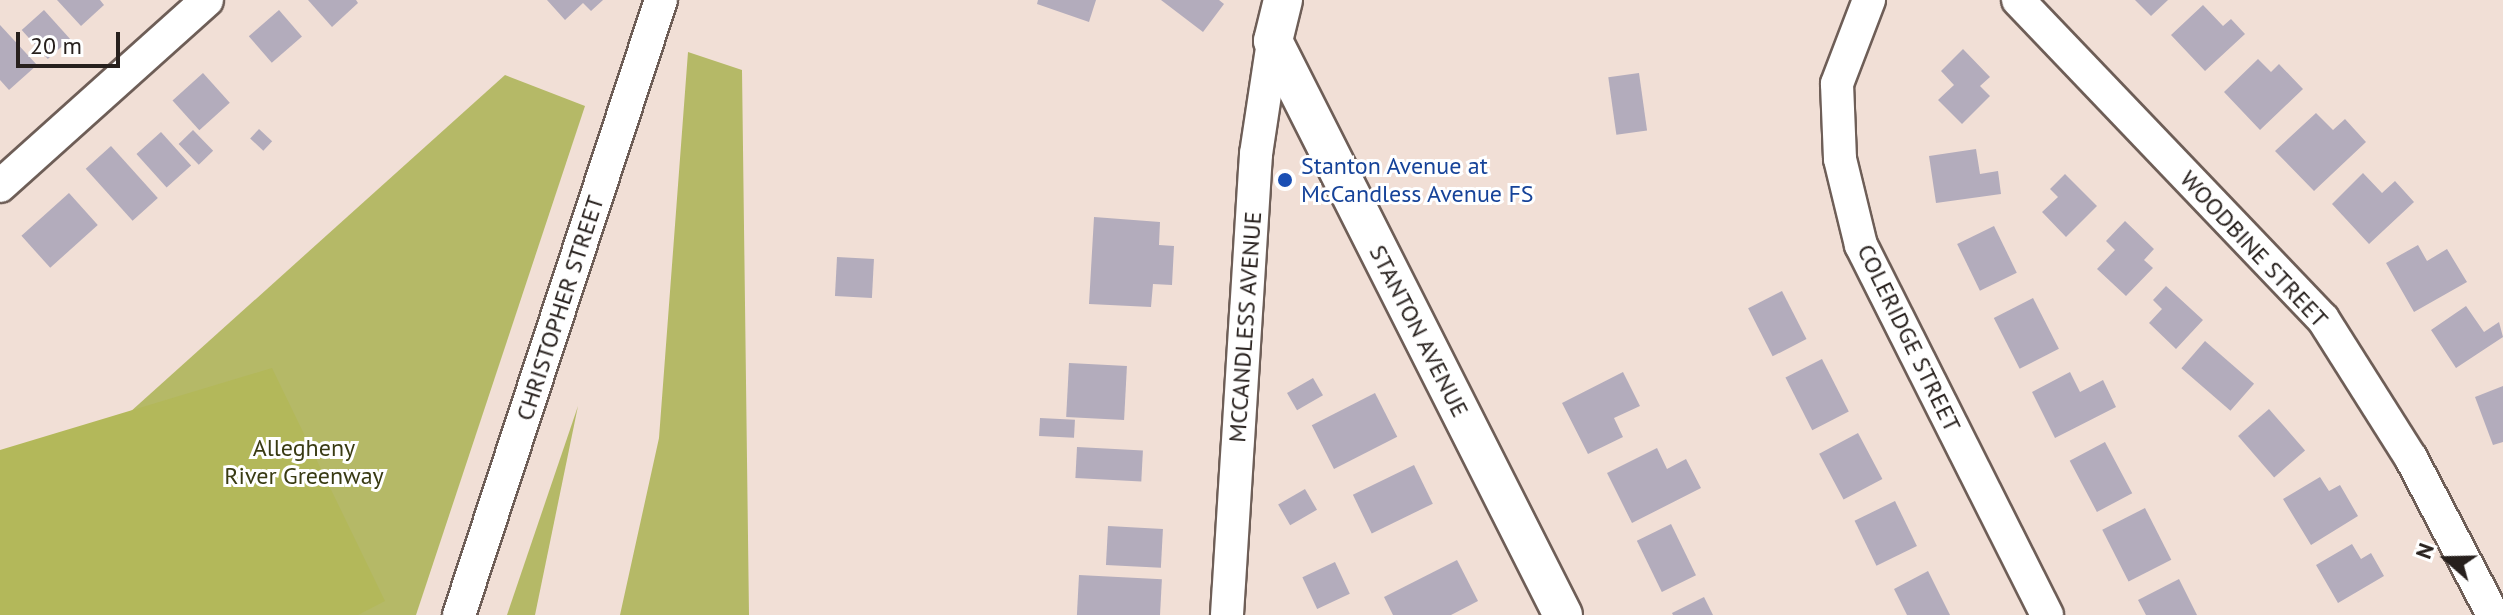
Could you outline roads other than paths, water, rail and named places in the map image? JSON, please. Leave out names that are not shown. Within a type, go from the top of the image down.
[{"type":"street","points":[[0,186],[207,0]]},
{"type":"street","name":"CHRISTOPHER STREET","points":[[459,615],[661,0]]},
{"type":"street","points":[[1273,41],[1283,0]]},
{"type":"street","name":"COLERIDGE STREET","points":[[1869,0],[1837,84],[1840,159],[1861,245],[2047,615]]},
{"type":"street","name":"WOODBINE STREET","points":[[2018,0],[2323,319],[2411,458],[2493,615]]},
{"type":"street","name":"MCCANDLESS AVENUE","points":[[1227,615],[1256,154],[1273,41]]},
{"type":"street","name":"STANTON AVENUE","points":[[1273,41],[1563,615]]},
{"type":"place","name":"Stanton Avenue at McCandless Avenue FS","points":[[1285,180]]},
{"type":"park label","name":"Allegheny River Greenway","points":[[304,462]]}]
